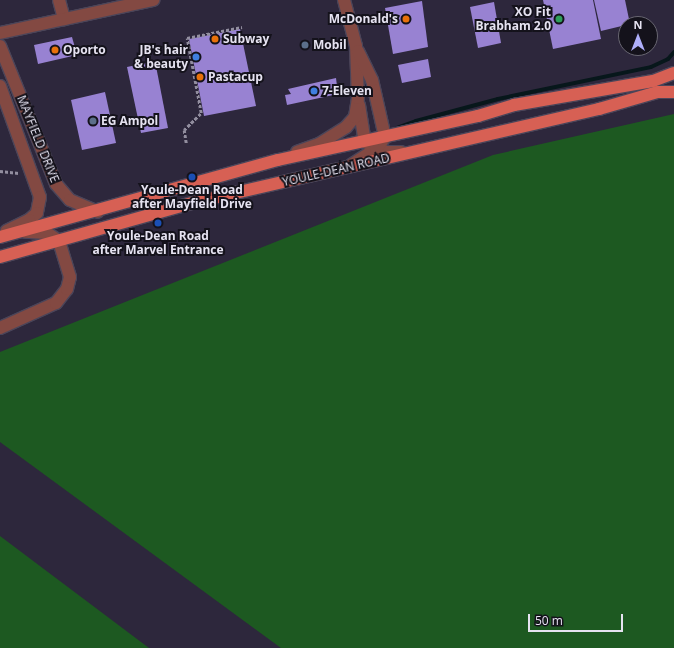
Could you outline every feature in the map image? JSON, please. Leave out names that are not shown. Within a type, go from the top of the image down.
[{"type":"main road","name":"YOULE-DEAN ROAD","points":[[0,237],[98,212],[278,160],[365,142],[525,103],[653,81],[674,73]]},
{"type":"main road","name":"YOULE-DEAN ROAD","points":[[0,258],[196,202],[599,109],[658,92],[674,92]]},
{"type":"street","points":[[59,0],[64,19]]},
{"type":"street","points":[[0,33],[153,0]]},
{"type":"street","points":[[344,0],[356,46],[372,80],[385,137],[376,149],[344,168]]},
{"type":"street","name":"MAYFIELD DRIVE","points":[[0,46],[56,184],[70,200],[98,212]]},
{"type":"street","points":[[356,46],[358,98],[365,142],[376,149],[386,152],[411,152]]},
{"type":"street","name":"MAYFIELD DRIVE","points":[[0,86],[40,197],[37,213],[16,228],[0,234]]},
{"type":"street","points":[[278,160],[319,144],[346,127],[355,117],[358,98]]},
{"type":"street","points":[[0,328],[56,303],[67,290],[70,277],[59,241],[47,233],[22,232]]},
{"type":"path","points":[[186,143],[184,130],[201,113],[187,38],[242,27]]},
{"type":"path","points":[[0,171],[26,173]]},
{"type":"green space","points":[[674,114],[674,648],[281,648],[0,442],[0,352],[493,155]]},
{"type":"green space","points":[[0,536],[149,648],[0,648]]},
{"type":"building","points":[[543,0],[593,0],[601,39],[553,49]]},
{"type":"building","points":[[594,0],[625,0],[628,16],[618,16],[618,27],[601,31]]},
{"type":"building","name":"McDonald's","points":[[422,1],[428,47],[393,54],[385,8]]},
{"type":"building","points":[[494,2],[501,43],[478,48],[470,7]]},
{"type":"building","points":[[240,29],[256,106],[204,116],[189,39]]},
{"type":"building","name":"Oporto","points":[[72,37],[77,55],[38,64],[34,45]]},
{"type":"building","points":[[428,59],[431,77],[402,83],[398,65]]},
{"type":"building","points":[[155,61],[168,128],[141,133],[127,67]]},
{"type":"building","name":"7-Eleven","points":[[336,78],[338,94],[287,105],[285,95],[291,94],[288,89]]},
{"type":"building","name":"EG Ampol","points":[[105,92],[116,143],[82,150],[71,100]]},
{"type":"waterway","points":[[397,128],[416,121],[498,99],[651,67],[668,59],[674,52]]},
{"type":"place","name":"McDonald's","points":[[406,19]]},
{"type":"place","name":"XO Fit Brabham 2.0","points":[[559,19]]},
{"type":"place","name":"Subway","points":[[215,39]]},
{"type":"place","name":"Mobil","points":[[305,45]]},
{"type":"place","name":"Oporto","points":[[55,50]]},
{"type":"place","name":"JB's hair & beauty","points":[[196,57]]},
{"type":"place","name":"Pastacup","points":[[200,77]]},
{"type":"place","name":"7-Eleven","points":[[314,91]]},
{"type":"place","name":"EG Ampol","points":[[93,121]]},
{"type":"place","name":"Youle-Dean Road after Mayfield Drive","points":[[192,177]]},
{"type":"place","name":"Youle-Dean Road after Marvel Entrance","points":[[158,223]]}]
